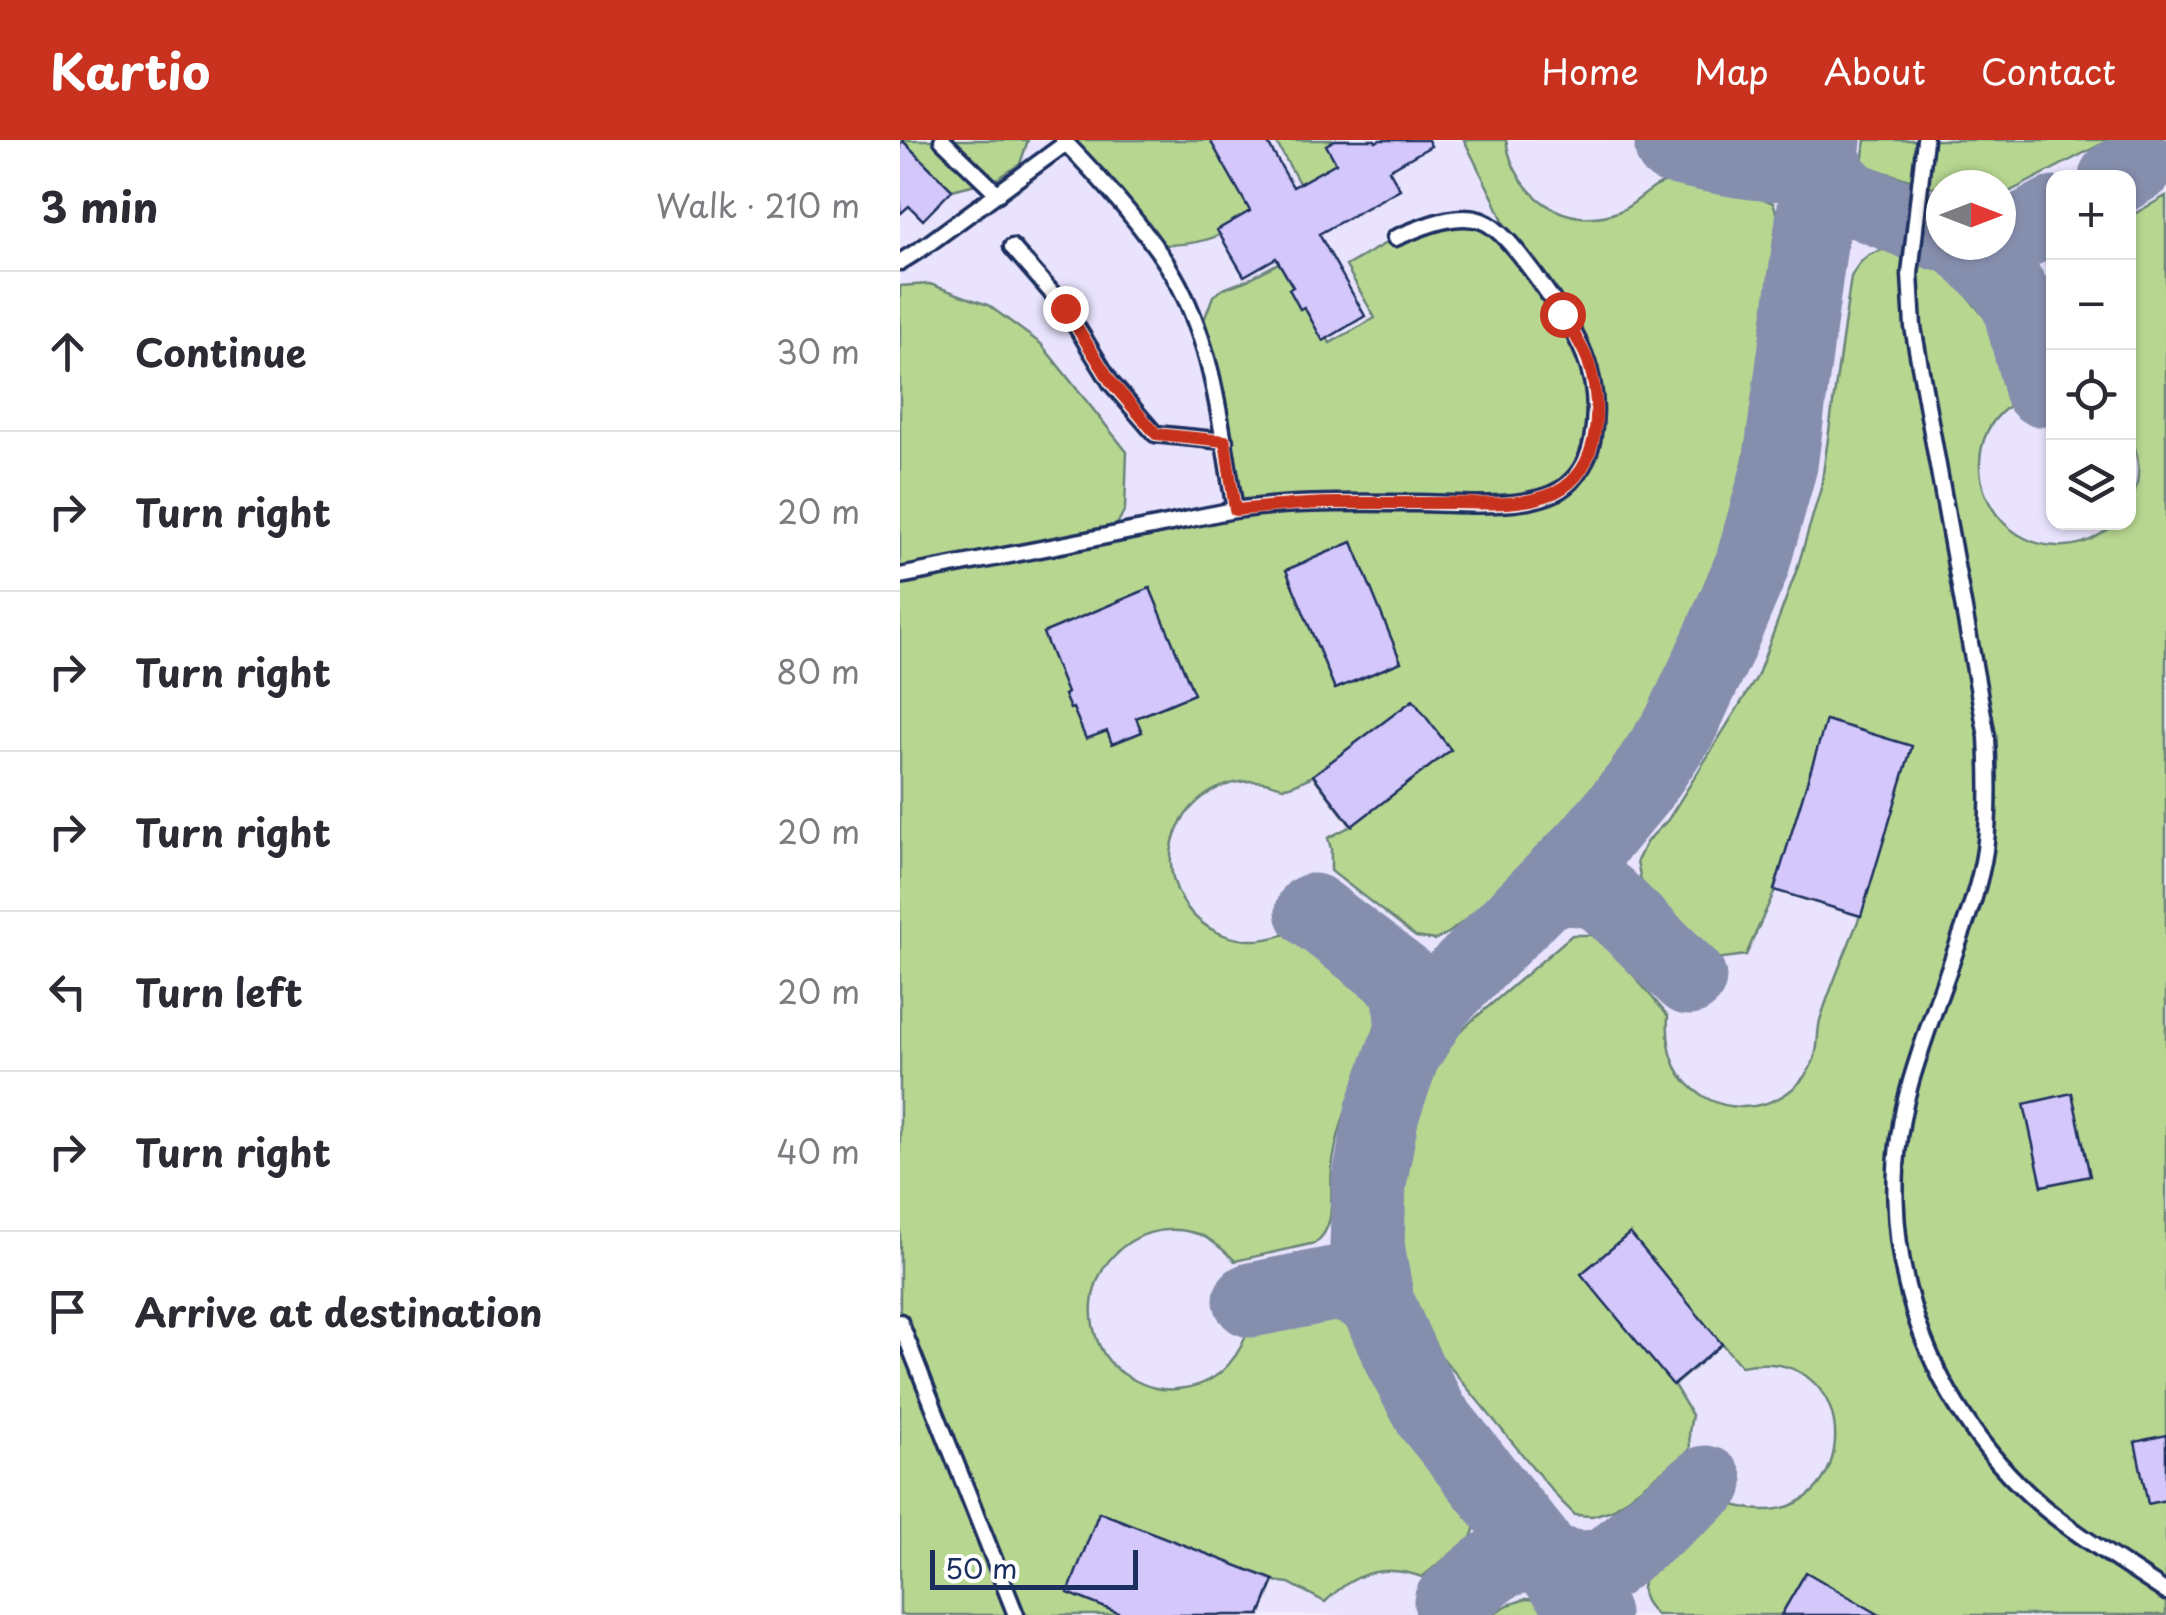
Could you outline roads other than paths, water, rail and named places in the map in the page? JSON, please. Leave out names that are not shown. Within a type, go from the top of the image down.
[{"type":"lane","points":[[942,140],[998,194]]},
{"type":"lane","points":[[1925,140],[1910,274],[1913,327],[1987,737],[1990,794],[1985,852],[1973,904],[1910,1085],[1897,1155],[1897,1227],[1904,1279],[1919,1332],[1937,1371],[1961,1414],[1998,1463],[2042,1506],[2166,1592]]},
{"type":"lane","points":[[900,262],[1064,142],[1154,245],[1179,285],[1199,334],[1225,441],[1235,510]]},
{"type":"lane","points":[[900,576],[1235,510],[1328,503],[1495,503],[1532,500],[1558,491],[1577,475],[1590,452],[1596,422],[1596,388],[1586,357],[1562,314],[1514,246],[1483,221],[1454,219],[1395,238]]},
{"type":"lane","points":[[1012,248],[1065,308],[1111,382],[1156,434],[1225,441]]},
{"type":"lane","points":[[900,1322],[1016,1615]]}]
